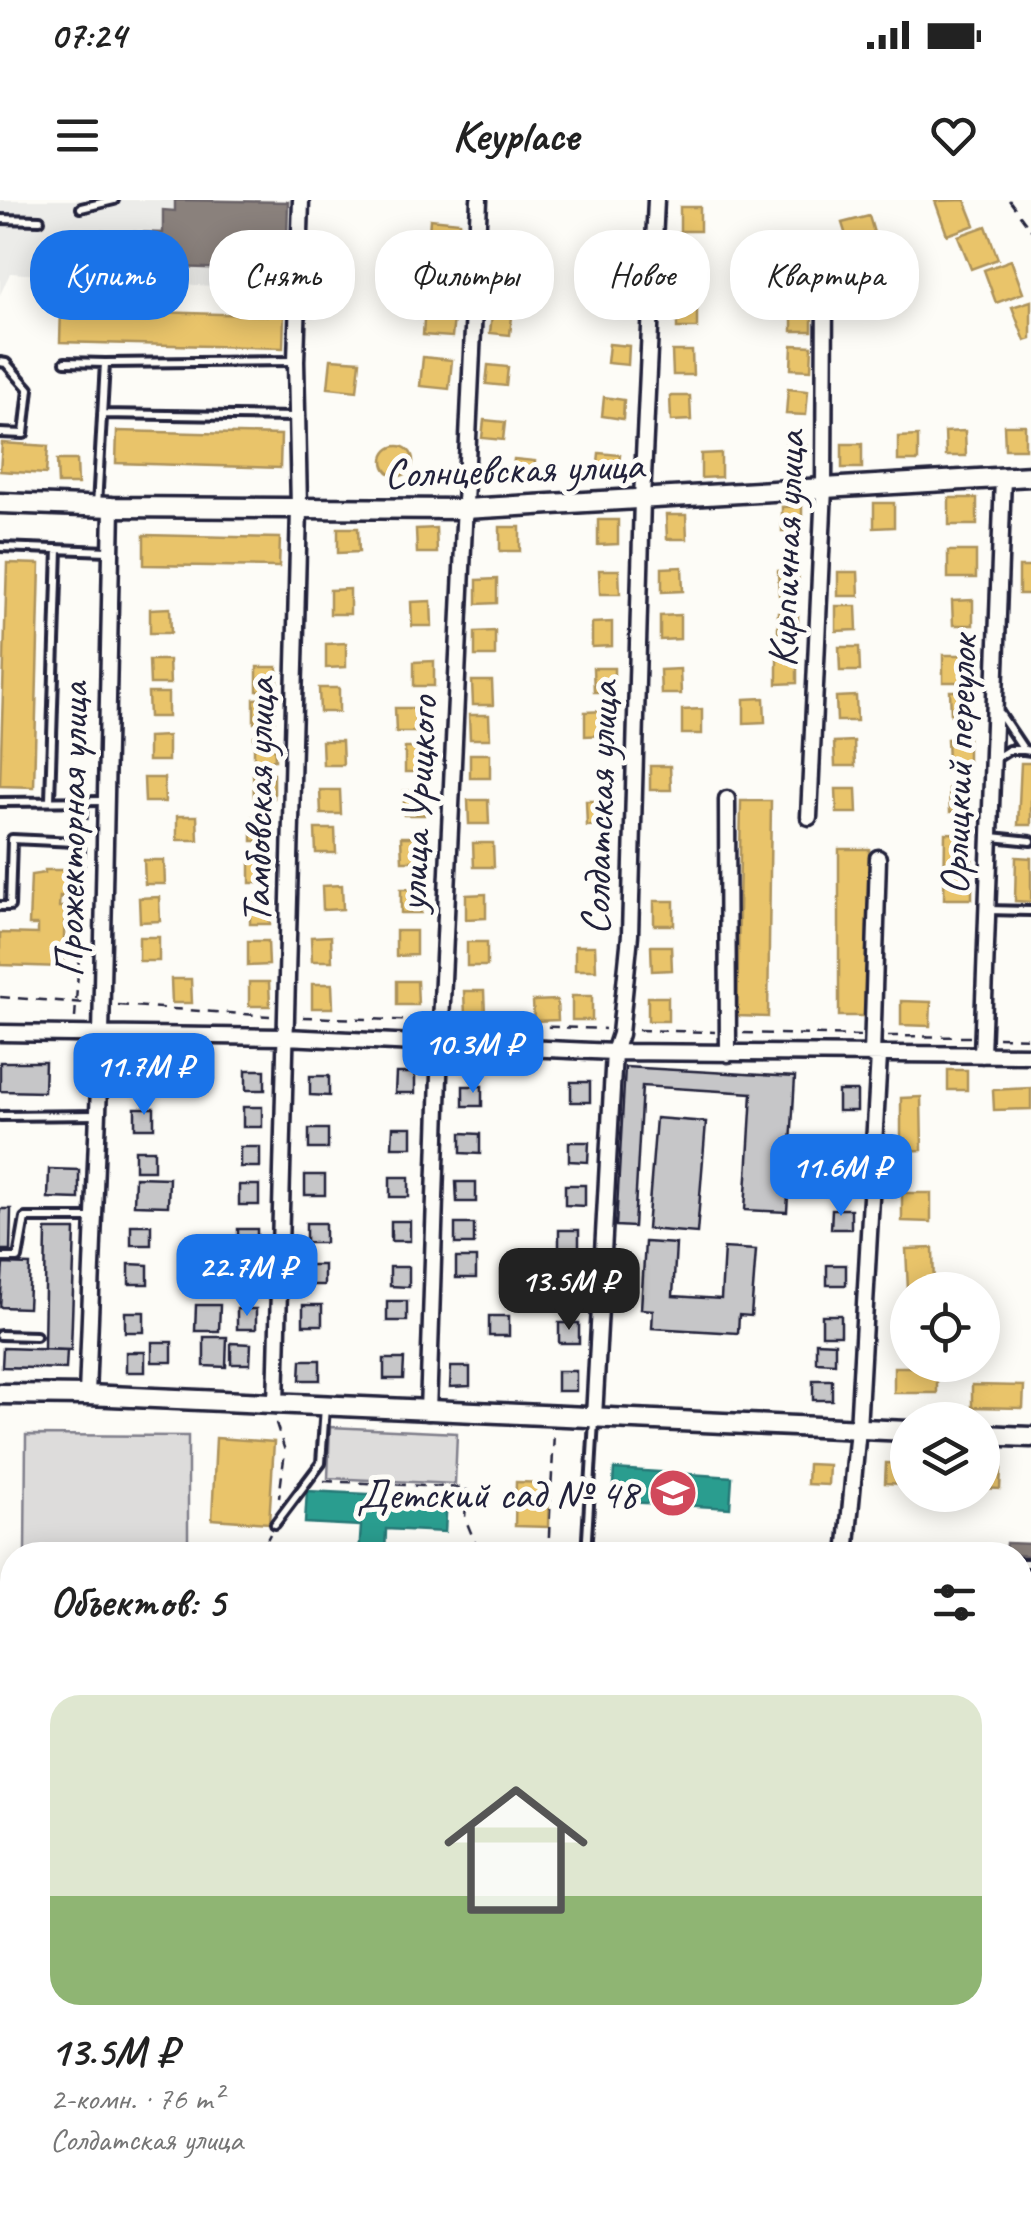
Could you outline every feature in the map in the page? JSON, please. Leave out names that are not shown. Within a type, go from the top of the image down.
[{"type":"street","name":"Тамбовская улица","points":[[276,1404],[299,509],[296,361],[301,200]]},
{"type":"street","name":"улица Урицкого","points":[[428,1412],[441,1022],[479,200]]},
{"type":"street","name":"Солдатская улица","points":[[594,1416],[614,1052],[630,935],[642,499],[656,200]]},
{"type":"street","name":"Кирпичная улица","points":[[809,818],[824,488],[824,320]]},
{"type":"street","name":"Солнцевская улица","points":[[0,503],[465,508],[1031,476]]},
{"type":"street","name":"Орлицкий переулок","points":[[982,1055],[1003,478]]},
{"type":"street","name":"Прожекторная улица","points":[[87,1395],[102,1004],[112,552],[104,507]]},
{"type":"street","points":[[727,799],[728,1054]]},
{"type":"street","points":[[847,1542],[858,1429],[875,1056],[872,1036],[878,858]]},
{"type":"street","points":[[0,1033],[286,1037],[614,1052],[1031,1055]]},
{"type":"street","points":[[0,1394],[890,1430]]},
{"type":"street","points":[[1000,1436],[1031,1437]]},
{"type":"lane","points":[[82,208],[114,200]]},
{"type":"lane","points":[[0,219],[40,220]]},
{"type":"lane","points":[[65,362],[296,361]]},
{"type":"lane","points":[[0,362],[6,363],[29,389],[24,434],[0,433]]},
{"type":"lane","points":[[104,507],[105,363]]},
{"type":"lane","points":[[102,414],[298,417]]},
{"type":"lane","points":[[0,547],[112,552]]},
{"type":"lane","points":[[50,800],[58,549]]},
{"type":"lane","points":[[994,706],[1028,750]]},
{"type":"lane","points":[[992,761],[1009,750],[1028,750]]},
{"type":"lane","points":[[0,802],[106,801]]},
{"type":"lane","points":[[989,837],[1031,841]]},
{"type":"lane","points":[[0,906],[10,906],[12,838],[75,842]]},
{"type":"lane","points":[[987,910],[1031,911]]},
{"type":"lane","points":[[0,1116],[98,1115]]},
{"type":"lane","points":[[0,1258],[18,1258],[25,1218],[94,1218]]},
{"type":"lane","points":[[0,1335],[36,1336]]},
{"type":"lane","points":[[275,1524],[321,1463],[325,1407]]},
{"type":"lane","points":[[587,1542],[594,1416]]},
{"type":"path","points":[[1009,200],[1031,230]]},
{"type":"path","points":[[75,1034],[88,802]]},
{"type":"path","points":[[0,998],[286,1017],[620,1030],[1031,1038]]},
{"type":"path","points":[[266,1542],[275,1524],[285,1451],[276,1426],[276,1404]]},
{"type":"path","points":[[549,1542],[555,1416]]},
{"type":"path","points":[[308,1480],[467,1488],[465,1518],[475,1542]]},
{"type":"shaded area","points":[[0,200],[291,200],[292,230],[209,230],[209,286],[189,285],[189,230],[30,230],[30,274],[10,273],[0,295]]},
{"type":"shaded area","points":[[330,1427],[457,1433],[455,1484],[328,1478]]},
{"type":"shaded area","points":[[26,1435],[188,1436],[188,1542],[25,1542]]},
{"type":"building: Жильё","points":[[965,200],[975,225],[947,235],[935,201]]},
{"type":"building: Жильё","points":[[680,207],[700,207],[700,230],[680,230]]},
{"type":"building: Жильё","points":[[869,216],[873,230],[844,230],[842,223]]},
{"type":"building: Жильё","points":[[430,219],[460,222],[459,230],[429,230]]},
{"type":"building: Жильё","points":[[986,226],[998,259],[971,269],[958,236]]},
{"type":"building: Жильё","points":[[1011,260],[1023,293],[996,303],[984,270]]},
{"type":"building: Жильё","points":[[1031,301],[1031,339],[1025,341],[1012,307]]},
{"type":"building: Жильё","points":[[189,313],[209,314],[209,320],[284,320],[283,348],[60,342],[61,320],[189,320]]},
{"type":"building: Жильё","points":[[424,320],[454,320],[452,337],[423,335]]},
{"type":"building: Жильё","points":[[491,320],[512,320],[510,335],[490,333]]},
{"type":"building: Жильё","points":[[677,320],[697,320],[697,328],[677,328]]},
{"type":"building: Жильё","points":[[792,320],[812,320],[812,331],[792,331]]},
{"type":"building: Жильё","points":[[609,344],[629,346],[628,365],[607,363]]},
{"type":"building: Жильё","points":[[792,345],[812,346],[811,370],[791,369]]},
{"type":"building: Жильё","points":[[672,351],[692,351],[693,375],[673,375]]},
{"type":"building: Жильё","points":[[423,357],[452,360],[449,389],[420,386]]},
{"type":"building: Жильё","points":[[331,359],[360,361],[357,391],[328,388]]},
{"type":"building: Жильё","points":[[488,365],[508,367],[506,386],[486,384]]},
{"type":"building: Жильё","points":[[788,389],[808,391],[806,415],[786,414]]},
{"type":"building: Жильё","points":[[670,396],[690,396],[691,420],[671,421]]},
{"type":"building: Жильё","points":[[604,397],[624,400],[623,419],[602,416]]},
{"type":"building: Жильё","points":[[484,420],[505,422],[503,440],[482,438]]},
{"type":"building: Жильё","points":[[1004,425],[1025,425],[1025,449],[1005,449]]},
{"type":"building: Жильё","points":[[117,431],[281,435],[280,468],[116,463]]},
{"type":"building: Жильё","points":[[965,431],[966,456],[946,456],[945,432]]},
{"type":"building: Жильё","points":[[918,436],[918,461],[898,461],[898,437]]},
{"type":"building: Жильё","points":[[2,443],[48,446],[46,474],[0,471]]},
{"type":"building: Жильё","points":[[786,443],[806,445],[803,469],[783,467]]},
{"type":"building: Жильё","points":[[842,444],[862,444],[862,468],[842,468]]},
{"type":"building: Жильё","points":[[398,446],[409,450],[413,461],[409,472],[398,476],[387,472],[383,461],[387,450]]},
{"type":"building: Жильё","points":[[599,453],[620,455],[618,474],[597,472]]},
{"type":"building: Жильё","points":[[721,453],[721,477],[701,478],[701,454]]},
{"type":"building: Жильё","points":[[514,459],[535,461],[533,480],[512,478]]},
{"type":"building: Жильё","points":[[57,460],[77,460],[78,484],[58,484]]},
{"type":"building: Жильё","points":[[949,498],[977,498],[977,525],[949,525]]},
{"type":"building: Жильё","points":[[874,503],[894,503],[894,527],[874,528]]},
{"type":"building: Жильё","points":[[802,506],[802,531],[782,531],[782,507]]},
{"type":"building: Жильё","points":[[666,515],[686,515],[687,539],[667,539]]},
{"type":"building: Жильё","points":[[598,520],[618,520],[618,544],[598,545]]},
{"type":"building: Жильё","points":[[500,527],[520,527],[520,551],[500,551]]},
{"type":"building: Жильё","points":[[338,528],[358,528],[359,552],[338,553]]},
{"type":"building: Жильё","points":[[436,528],[437,553],[417,553],[416,529]]},
{"type":"building: Жильё","points":[[144,535],[280,538],[279,567],[144,565]]},
{"type":"building: Жильё","points":[[948,551],[976,551],[976,578],[948,578]]},
{"type":"building: Жильё","points":[[7,563],[40,564],[34,787],[0,786]]},
{"type":"building: Жильё","points":[[682,567],[683,591],[662,592],[662,568]]},
{"type":"building: Жильё","points":[[1019,567],[1031,567],[1031,594],[1019,594]]},
{"type":"building: Жильё","points":[[599,570],[619,570],[620,594],[600,594]]},
{"type":"building: Жильё","points":[[778,571],[798,571],[799,595],[779,595]]},
{"type":"building: Жильё","points":[[838,572],[858,572],[859,596],[838,596]]},
{"type":"building: Жильё","points":[[497,579],[497,603],[477,604],[477,580]]},
{"type":"building: Жильё","points":[[350,589],[350,614],[330,614],[330,590]]},
{"type":"building: Жильё","points":[[973,600],[973,625],[953,625],[952,601]]},
{"type":"building: Жильё","points":[[431,601],[432,626],[412,626],[411,602]]},
{"type":"building: Жильё","points":[[836,606],[856,606],[857,630],[836,631]]},
{"type":"building: Жильё","points":[[170,608],[171,633],[150,633],[150,609]]},
{"type":"building: Жильё","points":[[778,612],[798,612],[798,636],[778,636]]},
{"type":"building: Жильё","points":[[680,615],[680,639],[660,640],[660,616]]},
{"type":"building: Жильё","points":[[612,622],[612,646],[592,647],[592,623]]},
{"type":"building: Жильё","points":[[495,631],[495,656],[475,656],[475,632]]},
{"type":"building: Жильё","points":[[346,643],[346,667],[326,668],[326,644]]},
{"type":"building: Жильё","points":[[839,647],[859,647],[860,671],[840,671]]},
{"type":"building: Жильё","points":[[943,655],[971,655],[971,682],[943,682]]},
{"type":"building: Жильё","points":[[777,659],[797,659],[797,683],[777,684]]},
{"type":"building: Жильё","points":[[149,660],[169,660],[170,684],[150,684]]},
{"type":"building: Жильё","points":[[434,661],[434,686],[414,686],[414,662]]},
{"type":"building: Жильё","points":[[257,667],[277,667],[278,691],[257,691]]},
{"type":"building: Жильё","points":[[593,668],[614,668],[614,692],[594,692]]},
{"type":"building: Жильё","points":[[680,669],[681,694],[661,694],[660,670]]},
{"type":"building: Жильё","points":[[472,681],[492,681],[493,705],[473,705]]},
{"type":"building: Жильё","points":[[319,688],[339,688],[339,712],[320,712]]},
{"type":"building: Жильё","points":[[950,691],[970,691],[971,715],[951,715]]},
{"type":"building: Жильё","points":[[148,693],[168,693],[168,717],[149,717]]},
{"type":"building: Жильё","points":[[856,696],[857,721],[837,721],[836,697]]},
{"type":"building: Жильё","points":[[274,698],[274,722],[254,723],[254,699]]},
{"type":"building: Жильё","points":[[764,698],[765,722],[744,723],[744,699]]},
{"type":"building: Жильё","points":[[395,708],[415,708],[416,732],[396,732]]},
{"type":"building: Жильё","points":[[702,709],[702,734],[682,734],[682,710]]},
{"type":"building: Жильё","points":[[605,711],[606,735],[585,736],[585,712]]},
{"type":"building: Жильё","points":[[469,715],[489,715],[490,739],[470,739]]},
{"type":"building: Жильё","points":[[168,736],[168,761],[148,761],[148,737]]},
{"type":"building: Жильё","points":[[254,736],[274,736],[275,760],[254,761]]},
{"type":"building: Жильё","points":[[968,738],[968,763],[948,763],[947,739]]},
{"type":"building: Жильё","points":[[322,741],[342,741],[343,765],[323,765]]},
{"type":"building: Жильё","points":[[854,741],[855,766],[835,766],[834,742]]},
{"type":"building: Жильё","points":[[405,748],[425,748],[425,772],[405,772]]},
{"type":"building: Жильё","points":[[470,754],[490,754],[490,778],[470,778]]},
{"type":"building: Жильё","points":[[1021,763],[1031,763],[1031,825],[1018,825]]},
{"type":"building: Жильё","points":[[650,766],[670,766],[671,790],[650,790]]},
{"type":"building: Жильё","points":[[253,774],[274,774],[274,798],[254,798]]},
{"type":"building: Жильё","points":[[144,778],[164,778],[165,802],[145,802]]},
{"type":"building: Жильё","points":[[969,787],[970,811],[950,812],[949,788]]},
{"type":"building: Жильё","points":[[836,789],[856,789],[857,813],[837,813]]},
{"type":"building: Жильё","points":[[320,790],[340,790],[341,814],[321,814]]},
{"type":"building: Жильё","points":[[404,791],[424,791],[424,815],[404,815]]},
{"type":"building: Жильё","points":[[468,800],[488,800],[489,824],[469,824]]},
{"type":"building: Жильё","points":[[586,801],[606,801],[607,825],[587,826]]},
{"type":"building: Жильё","points":[[741,801],[771,801],[768,1017],[737,1016]]},
{"type":"building: Жильё","points":[[177,816],[197,816],[198,840],[177,840]]},
{"type":"building: Жильё","points":[[252,817],[272,817],[272,841],[252,841]]},
{"type":"building: Жильё","points":[[315,829],[335,829],[336,853],[316,853]]},
{"type":"building: Жильё","points":[[945,833],[972,834],[972,899],[944,899]]},
{"type":"building: Жильё","points":[[401,837],[422,837],[422,861],[402,861]]},
{"type":"building: Жильё","points":[[473,843],[493,843],[494,867],[474,867]]},
{"type":"building: Жильё","points":[[839,849],[869,849],[869,1016],[839,1016]]},
{"type":"building: Жильё","points":[[1016,857],[1031,858],[1031,902],[1015,901]]},
{"type":"building: Жильё","points":[[250,859],[270,859],[271,883],[250,883]]},
{"type":"building: Жильё","points":[[144,860],[164,860],[165,884],[145,884]]},
{"type":"building: Жильё","points":[[65,870],[64,897],[60,896],[59,907],[65,907],[63,967],[0,965],[0,933],[38,934],[38,925],[29,925],[31,875]]},
{"type":"building: Жильё","points":[[342,885],[343,909],[323,910],[322,886]]},
{"type":"building: Жильё","points":[[401,889],[421,889],[421,913],[401,913]]},
{"type":"building: Жильё","points":[[486,894],[486,918],[466,919],[466,895]]},
{"type":"building: Жильё","points":[[159,897],[160,921],[140,922],[139,898]]},
{"type":"building: Жильё","points":[[250,900],[270,900],[270,924],[250,924]]},
{"type":"building: Жильё","points":[[654,901],[674,901],[674,925],[654,925]]},
{"type":"building: Жильё","points":[[396,931],[416,931],[416,955],[396,956]]},
{"type":"building: Жильё","points":[[331,936],[332,961],[312,961],[311,937]]},
{"type":"building: Жильё","points":[[139,937],[159,937],[159,961],[139,961]]},
{"type":"building: Жильё","points":[[248,941],[268,941],[269,965],[248,966]]},
{"type":"building: Жильё","points":[[467,942],[487,942],[487,966],[467,966]]},
{"type":"building: Жильё","points":[[575,946],[595,946],[596,970],[575,970]]},
{"type":"building: Жильё","points":[[651,946],[671,946],[672,970],[652,971]]},
{"type":"building: Жильё","points":[[171,979],[191,979],[192,1003],[172,1003]]},
{"type":"building: Жильё","points":[[397,981],[417,981],[418,1005],[397,1005]]},
{"type":"building: Жильё","points":[[249,982],[269,982],[270,1006],[249,1006]]},
{"type":"building: Жильё","points":[[312,984],[332,984],[333,1008],[312,1008]]},
{"type":"building: Жильё","points":[[464,991],[484,991],[485,1015],[465,1015]]},
{"type":"building: Жильё","points":[[572,996],[592,996],[592,1020],[572,1020]]},
{"type":"building: Жильё","points":[[648,997],[668,997],[668,1021],[648,1021]]},
{"type":"building: Жильё","points":[[557,1000],[558,1020],[534,1021],[533,1001]]},
{"type":"building: Жильё","points":[[901,1001],[931,1002],[930,1026],[901,1025]]},
{"type":"building: Жильё","points":[[948,1070],[967,1070],[967,1090],[948,1090]]},
{"type":"building: Жильё","points":[[1031,1088],[1031,1109],[994,1110],[993,1090]]},
{"type":"building: Жильё","points":[[921,1097],[922,1150],[901,1151],[901,1098]]},
{"type":"building: Жильё","points":[[902,1193],[931,1193],[931,1222],[902,1221]]},
{"type":"building: Жильё","points":[[933,1248],[934,1272],[907,1272],[906,1249]]},
{"type":"building: Жильё","points":[[894,1382],[937,1382],[937,1393],[894,1393]]},
{"type":"building: Жильё","points":[[972,1385],[1024,1386],[1023,1408],[1000,1408],[1000,1402],[972,1402]]},
{"type":"building: Жильё","points":[[216,1438],[274,1442],[269,1523],[212,1519]]},
{"type":"building: Жильё","points":[[886,1463],[890,1463],[890,1483],[885,1483]]},
{"type":"building: Жильё","points":[[808,1464],[829,1465],[828,1485],[807,1484]]},
{"type":"building: Жильё","points":[[516,1482],[549,1483],[548,1527],[515,1526]]},
{"type":"building: Школы","points":[[614,1469],[732,1477],[730,1508],[612,1501]]},
{"type":"building: Школы","points":[[307,1491],[447,1498],[445,1532],[386,1529],[386,1542],[360,1542],[361,1526],[305,1523]]},
{"type":"building: Промзона","points":[[175,200],[288,202],[287,230],[209,230],[209,268],[189,267],[189,230],[163,230],[163,210],[175,211]]},
{"type":"building: Прочее","points":[[0,1062],[45,1062],[44,1092],[0,1091]]},
{"type":"building: Прочее","points":[[625,1067],[795,1077],[787,1212],[745,1210],[752,1093],[642,1086],[634,1227],[616,1226]]},
{"type":"building: Прочее","points":[[246,1070],[265,1070],[265,1090],[246,1090]]},
{"type":"building: Прочее","points":[[137,1071],[156,1071],[156,1091],[136,1091]]},
{"type":"building: Прочее","points":[[396,1073],[415,1073],[415,1093],[395,1093]]},
{"type":"building: Прочее","points":[[310,1076],[329,1076],[329,1096],[310,1095]]},
{"type":"building: Прочее","points":[[571,1082],[590,1082],[590,1102],[571,1102]]},
{"type":"building: Прочее","points":[[463,1086],[482,1086],[482,1106],[463,1106]]},
{"type":"building: Прочее","points":[[838,1091],[857,1091],[857,1111],[838,1111]]},
{"type":"building: Прочее","points":[[243,1107],[262,1107],[262,1127],[243,1127]]},
{"type":"building: Прочее","points":[[135,1108],[154,1108],[154,1128],[135,1128]]},
{"type":"building: Прочее","points":[[656,1118],[706,1122],[697,1233],[647,1229]]},
{"type":"building: Прочее","points":[[393,1127],[412,1127],[412,1147],[392,1147]]},
{"type":"building: Прочее","points":[[309,1129],[328,1129],[328,1149],[309,1149]]},
{"type":"building: Прочее","points":[[461,1133],[480,1134],[480,1154],[461,1153]]},
{"type":"building: Прочее","points":[[569,1142],[589,1142],[588,1162],[569,1161]]},
{"type":"building: Прочее","points":[[240,1147],[260,1147],[260,1167],[240,1167]]},
{"type":"building: Прочее","points":[[135,1150],[154,1150],[154,1170],[135,1170]]},
{"type":"building: Прочее","points":[[835,1160],[855,1160],[855,1180],[835,1180]]},
{"type":"building: Прочее","points":[[49,1169],[79,1170],[79,1199],[48,1198]]},
{"type":"building: Прочее","points":[[305,1175],[325,1175],[325,1195],[305,1195]]},
{"type":"building: Прочее","points":[[135,1177],[169,1178],[168,1206],[134,1205]]},
{"type":"building: Прочее","points":[[390,1177],[409,1177],[409,1197],[390,1197]]},
{"type":"building: Прочее","points":[[456,1182],[476,1182],[476,1202],[457,1202]]},
{"type":"building: Прочее","points":[[239,1185],[259,1185],[259,1205],[239,1205]]},
{"type":"building: Прочее","points":[[565,1185],[585,1185],[585,1206],[565,1205]]},
{"type":"building: Прочее","points":[[0,1209],[11,1209],[10,1250],[0,1250]]},
{"type":"building: Прочее","points":[[832,1209],[851,1209],[851,1229],[831,1229]]},
{"type":"building: Прочее","points":[[391,1221],[410,1221],[410,1241],[391,1241]]},
{"type":"building: Прочее","points":[[306,1223],[325,1223],[325,1243],[306,1243]]},
{"type":"building: Прочее","points":[[455,1224],[474,1224],[474,1244],[455,1244]]},
{"type":"building: Прочее","points":[[131,1225],[151,1225],[151,1245],[131,1245]]},
{"type":"building: Прочее","points":[[238,1229],[257,1229],[257,1249],[238,1249]]},
{"type":"building: Прочее","points":[[46,1230],[75,1230],[71,1350],[44,1349]]},
{"type":"building: Прочее","points":[[559,1230],[579,1230],[579,1250],[559,1250]]},
{"type":"building: Прочее","points":[[645,1242],[676,1244],[673,1296],[721,1299],[724,1248],[756,1250],[751,1316],[739,1315],[738,1333],[652,1328],[653,1310],[641,1309]]},
{"type":"building: Прочее","points":[[456,1258],[476,1258],[476,1278],[456,1278]]},
{"type":"building: Прочее","points":[[3,1264],[30,1265],[28,1308],[0,1307]]},
{"type":"building: Прочее","points":[[129,1264],[148,1265],[148,1284],[129,1284]]},
{"type":"building: Прочее","points":[[305,1265],[324,1265],[324,1285],[305,1285]]},
{"type":"building: Прочее","points":[[827,1265],[846,1265],[846,1285],[827,1285]]},
{"type":"building: Прочее","points":[[237,1267],[256,1267],[256,1287],[237,1287]]},
{"type":"building: Прочее","points":[[390,1267],[409,1267],[409,1287],[390,1286]]},
{"type":"building: Прочее","points":[[561,1277],[581,1277],[580,1297],[561,1297]]},
{"type":"building: Прочее","points":[[387,1301],[407,1301],[407,1321],[387,1321]]},
{"type":"building: Прочее","points":[[196,1305],[220,1305],[219,1331],[195,1331]]},
{"type":"building: Прочее","points":[[303,1305],[322,1305],[322,1325],[303,1325]]},
{"type":"building: Прочее","points":[[237,1309],[256,1309],[256,1329],[237,1329]]},
{"type":"building: Прочее","points":[[125,1312],[144,1312],[144,1332],[125,1332]]},
{"type":"building: Прочее","points":[[822,1315],[841,1315],[841,1335],[822,1335]]},
{"type":"building: Прочее","points":[[489,1316],[509,1316],[509,1336],[489,1336]]},
{"type":"building: Прочее","points":[[559,1323],[579,1323],[579,1343],[559,1343]]},
{"type":"building: Прочее","points":[[204,1337],[227,1337],[226,1367],[204,1366]]},
{"type":"building: Прочее","points":[[152,1342],[172,1342],[172,1362],[152,1362]]},
{"type":"building: Прочее","points":[[816,1342],[835,1343],[835,1363],[816,1362]]},
{"type":"building: Прочее","points":[[231,1343],[251,1344],[250,1364],[231,1364]]},
{"type":"building: Прочее","points":[[3,1348],[67,1350],[66,1369],[2,1367]]},
{"type":"building: Прочее","points":[[126,1352],[145,1352],[145,1372],[126,1372]]},
{"type":"building: Прочее","points":[[384,1359],[404,1359],[403,1379],[384,1379]]},
{"type":"building: Прочее","points":[[301,1360],[320,1360],[320,1380],[300,1380]]},
{"type":"building: Прочее","points":[[451,1367],[470,1367],[470,1386],[450,1387]]},
{"type":"building: Прочее","points":[[557,1371],[576,1371],[576,1391],[557,1391]]},
{"type":"building: Прочее","points":[[813,1380],[832,1380],[832,1400],[813,1400]]},
{"type":"place","name":"Детский сад № 48","points":[[673,1493]]}]
